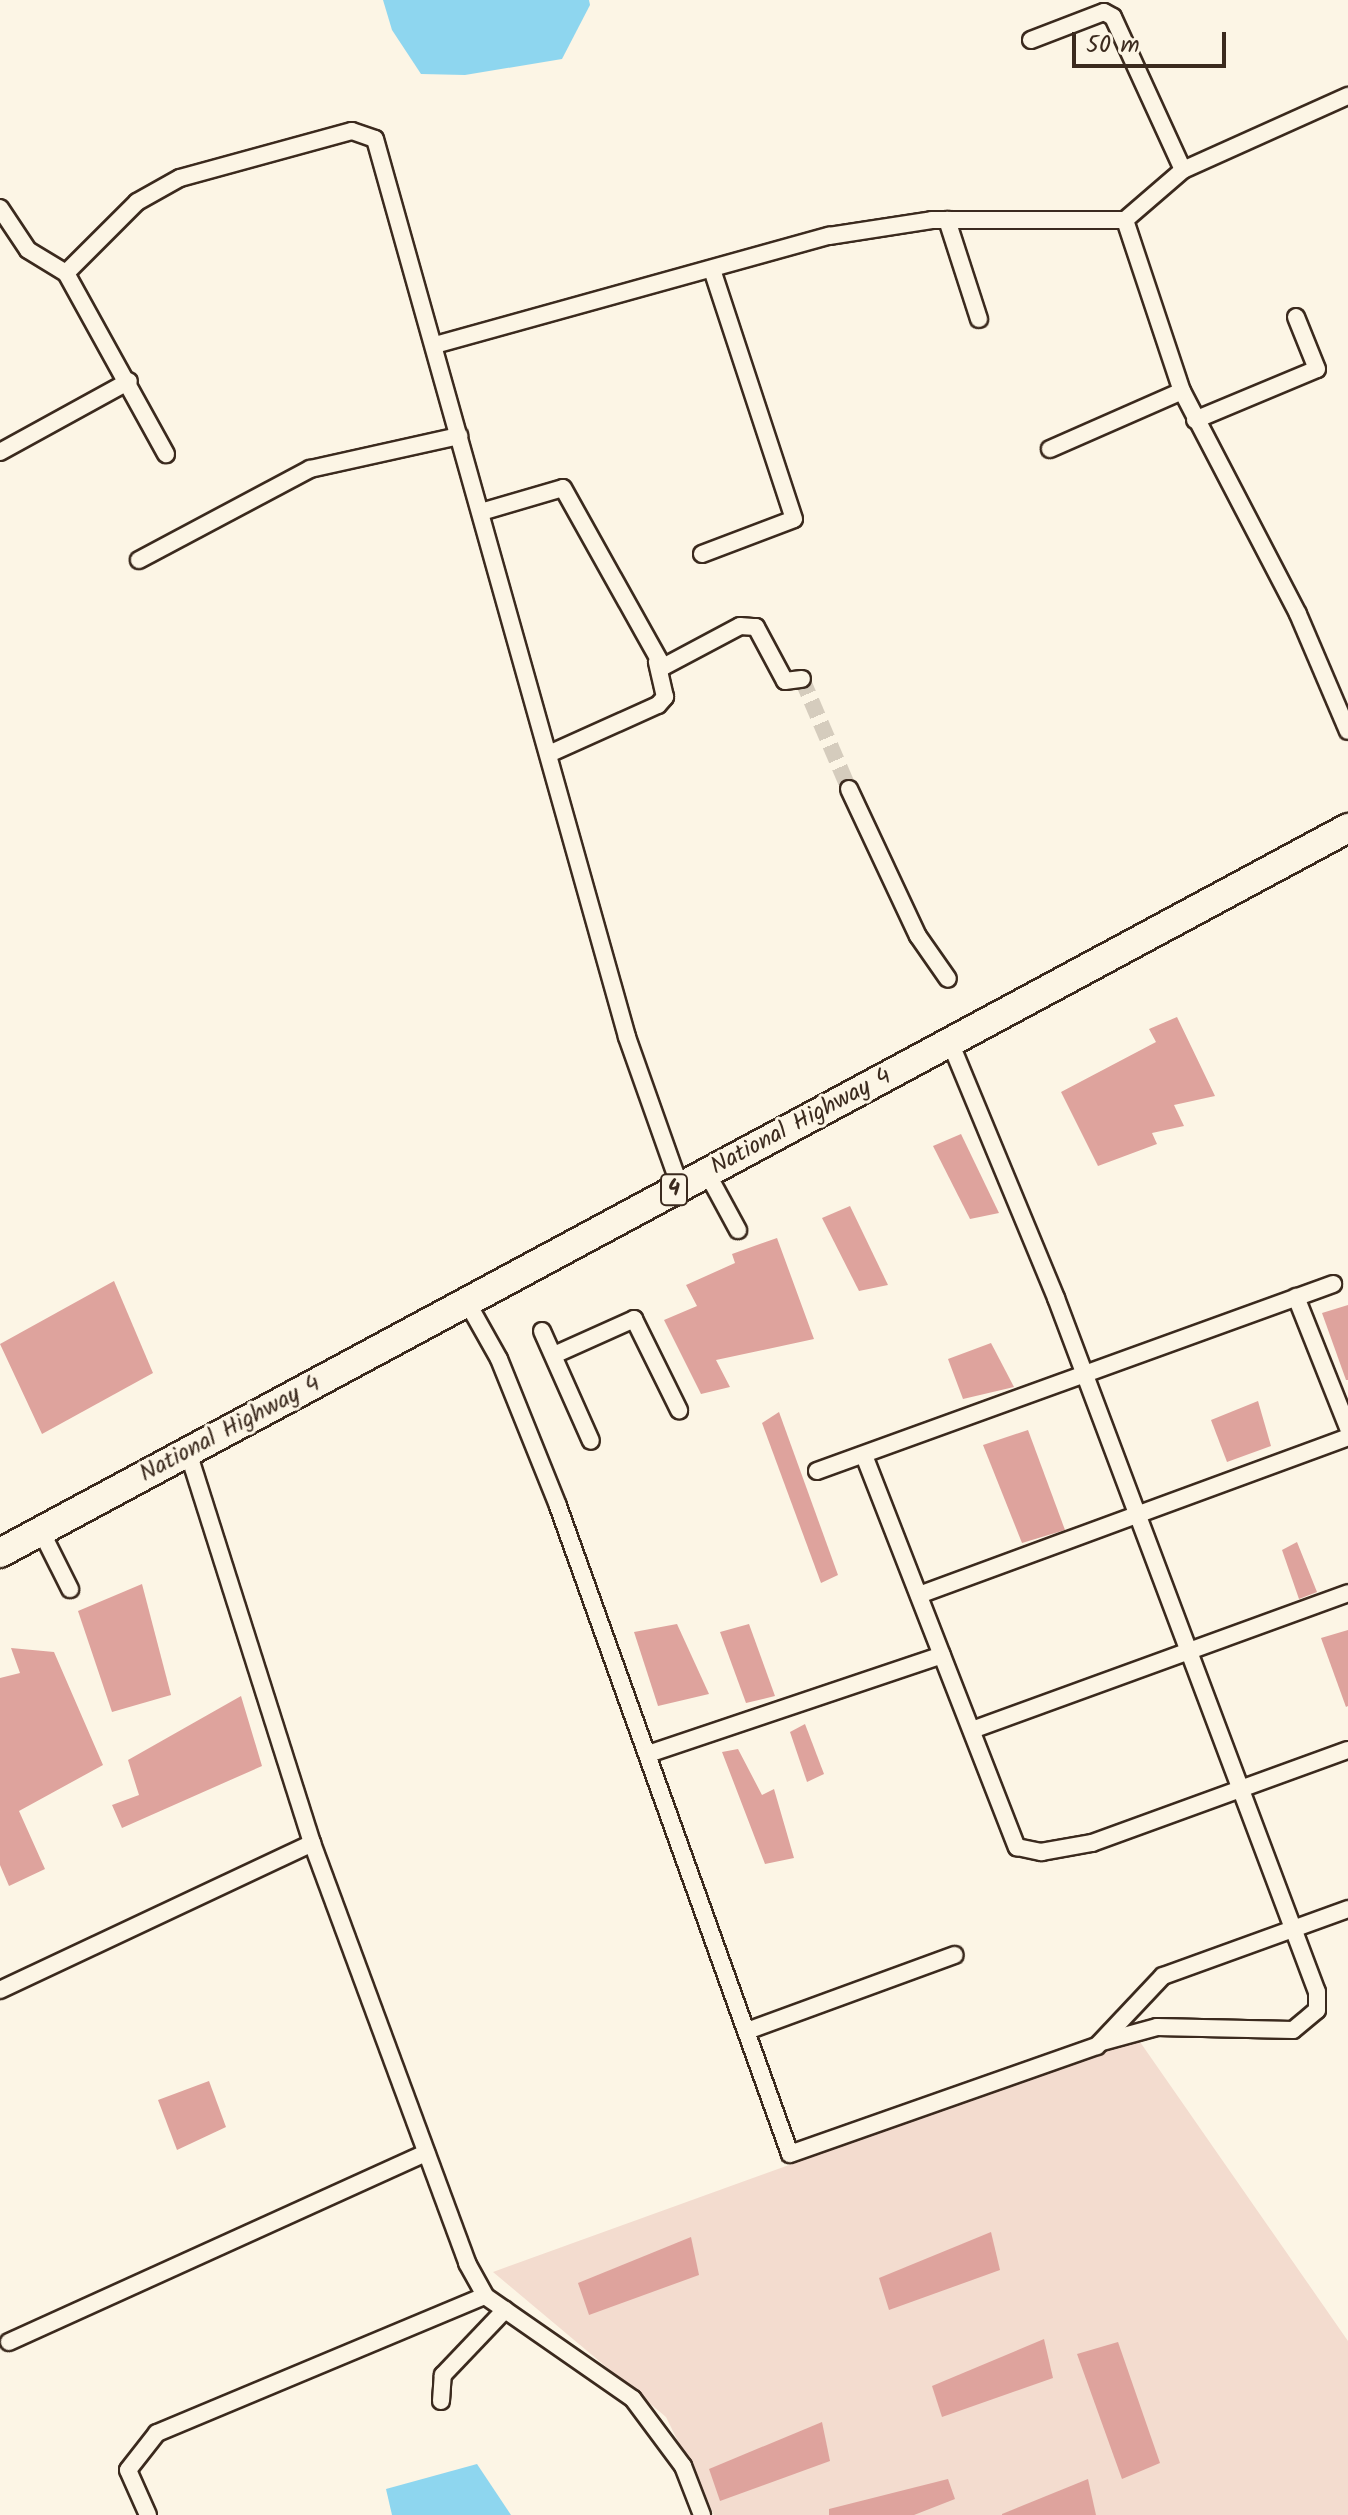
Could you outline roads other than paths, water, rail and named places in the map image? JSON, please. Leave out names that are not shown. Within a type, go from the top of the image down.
[{"type":"highway","name":"National Highway 4","points":[[0,1553],[1348,828]]},
{"type":"street","points":[[1031,40],[1104,12],[1113,17],[1183,170]]},
{"type":"street","points":[[435,345],[829,236],[947,220],[1125,220],[1183,170],[1348,96]]},
{"type":"street","points":[[66,273],[137,202],[180,178],[352,131],[375,139],[384,159],[459,436],[551,753],[627,1037],[680,1187]]},
{"type":"street","points":[[0,208],[28,250],[66,273],[129,381],[166,454]]},
{"type":"street","points":[[947,220],[979,319]]},
{"type":"street","points":[[1125,220],[1182,391],[1298,614],[1348,731]]},
{"type":"street","points":[[702,554],[794,519],[712,270]]},
{"type":"street","points":[[1195,420],[1317,369],[1296,317]]},
{"type":"street","points":[[0,452],[129,381]]},
{"type":"street","points":[[1050,449],[1182,391]]},
{"type":"street","points":[[139,560],[310,469],[459,436]]},
{"type":"street","points":[[481,512],[563,488],[657,662],[665,697],[658,705],[551,753]]},
{"type":"street","points":[[657,662],[668,667],[740,626],[756,627],[785,681],[802,679]]},
{"type":"street","points":[[849,789],[918,936],[948,979]]},
{"type":"street","points":[[467,1302],[499,1359],[648,1754],[790,2154],[1100,2043],[1157,2027],[1304,2025],[1317,2010],[1317,1992],[1085,1376],[950,1042]]},
{"type":"street","points":[[707,1173],[738,1230]]},
{"type":"street","points":[[817,1471],[865,1458],[1333,1284]]},
{"type":"street","points":[[1296,1297],[1348,1428]]},
{"type":"street","points":[[554,1355],[634,1319],[679,1410]]},
{"type":"street","points":[[542,1331],[591,1441]]},
{"type":"street","points":[[919,1595],[1348,1437]]},
{"type":"street","points":[[188,1452],[312,1843],[426,2153],[485,2296],[633,2399],[683,2466],[702,2515]]},
{"type":"street","points":[[865,1458],[1017,1847],[1029,1851],[1092,1843],[1348,1750]]},
{"type":"street","points":[[41,1531],[70,1589]]},
{"type":"street","points":[[972,1730],[1348,1593]]},
{"type":"street","points":[[648,1754],[942,1655]]},
{"type":"street","points":[[0,1990],[312,1843]]},
{"type":"street","points":[[1100,2043],[1163,1976],[1348,1909]]},
{"type":"street","points":[[747,2031],[955,1955]]},
{"type":"street","points":[[9,2342],[426,2153]]},
{"type":"street","points":[[148,2515],[128,2470],[157,2433],[485,2296]]},
{"type":"street","points":[[441,2401],[443,2375],[505,2310]]},
{"type":"water","points":[[383,0],[589,0],[590,5],[562,59],[465,75],[421,74],[392,30]]},
{"type":"water","points":[[477,2464],[511,2515],[392,2515],[386,2489]]},
{"type":"tunnel","points":[[802,679],[849,789]]}]
